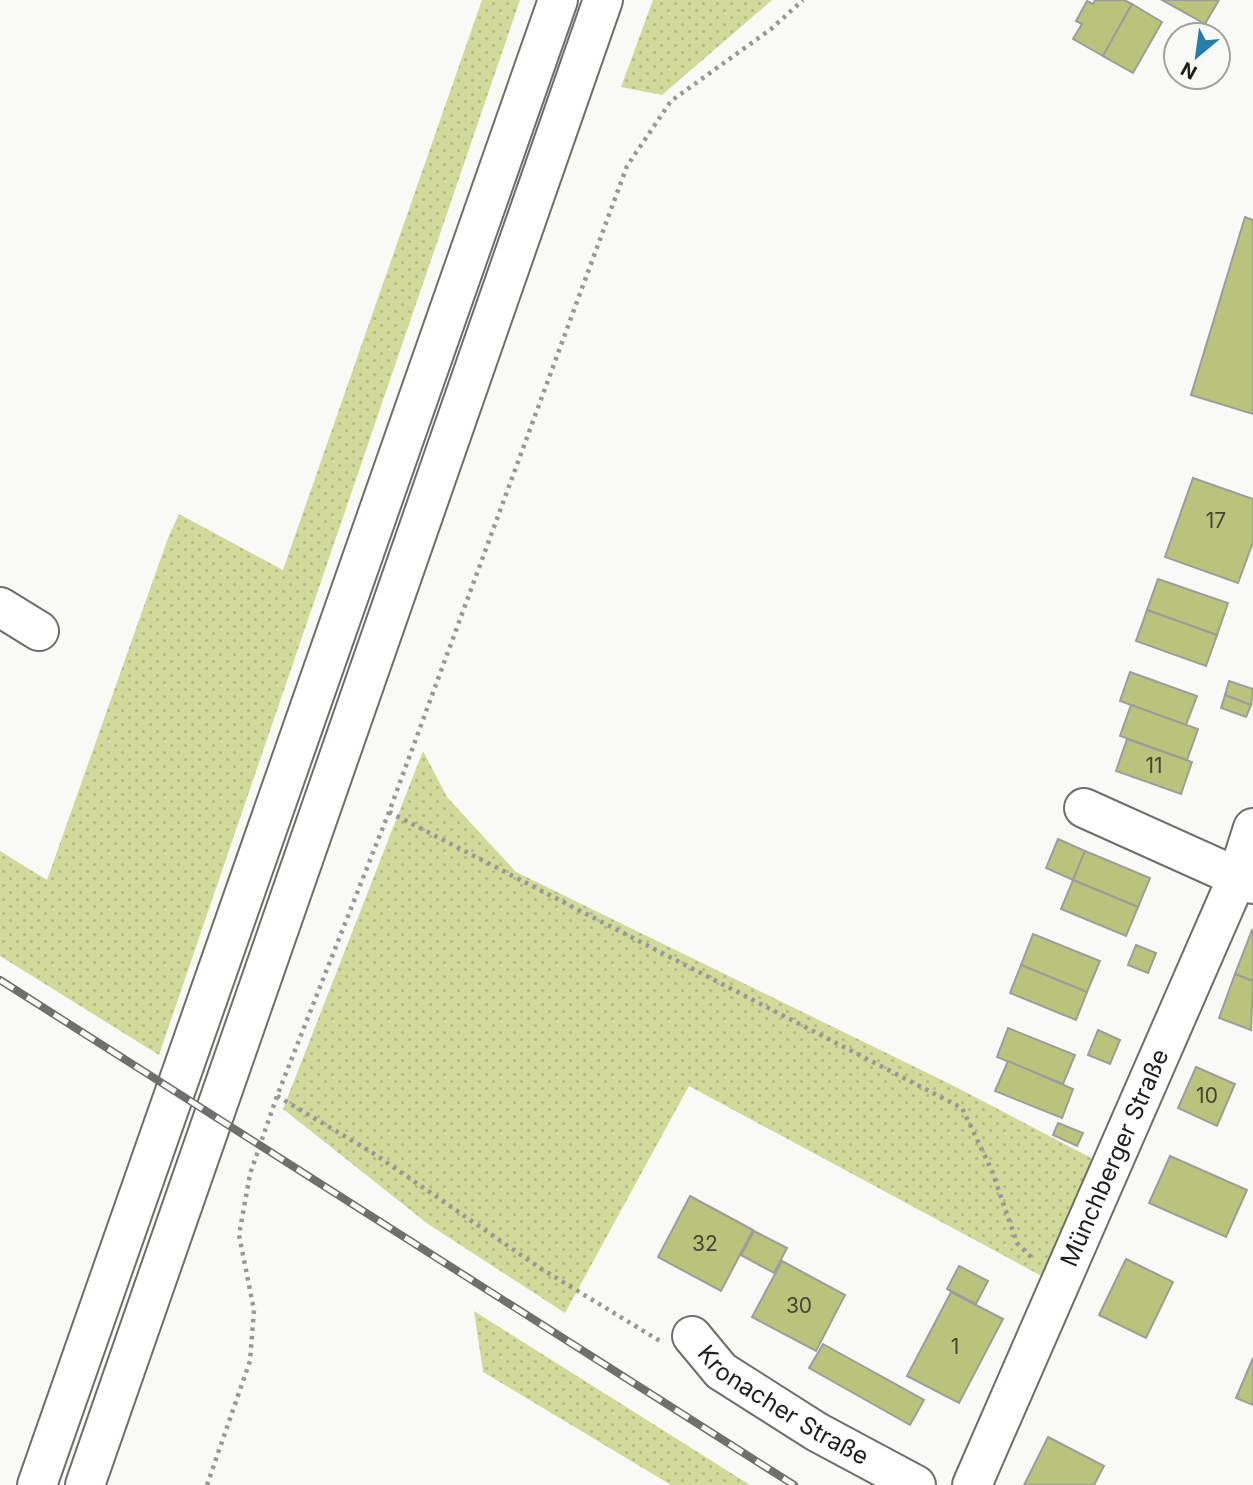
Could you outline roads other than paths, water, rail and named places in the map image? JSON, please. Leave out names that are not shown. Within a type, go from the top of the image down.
[{"type":"main road","points":[[37,1485],[558,0]]},
{"type":"main road","points":[[85,1485],[603,0]]},
{"type":"main road","points":[[0,607],[39,631]]},
{"type":"main road","points":[[1084,808],[1245,881]]},
{"type":"main road","name":"Münchberger Straße","points":[[972,1485],[1245,881],[1253,828]]},
{"type":"main road","name":"Kronacher Straße","points":[[692,1336],[721,1371],[817,1432],[916,1485]]},
{"type":"railway","points":[[0,980],[794,1485]]}]
